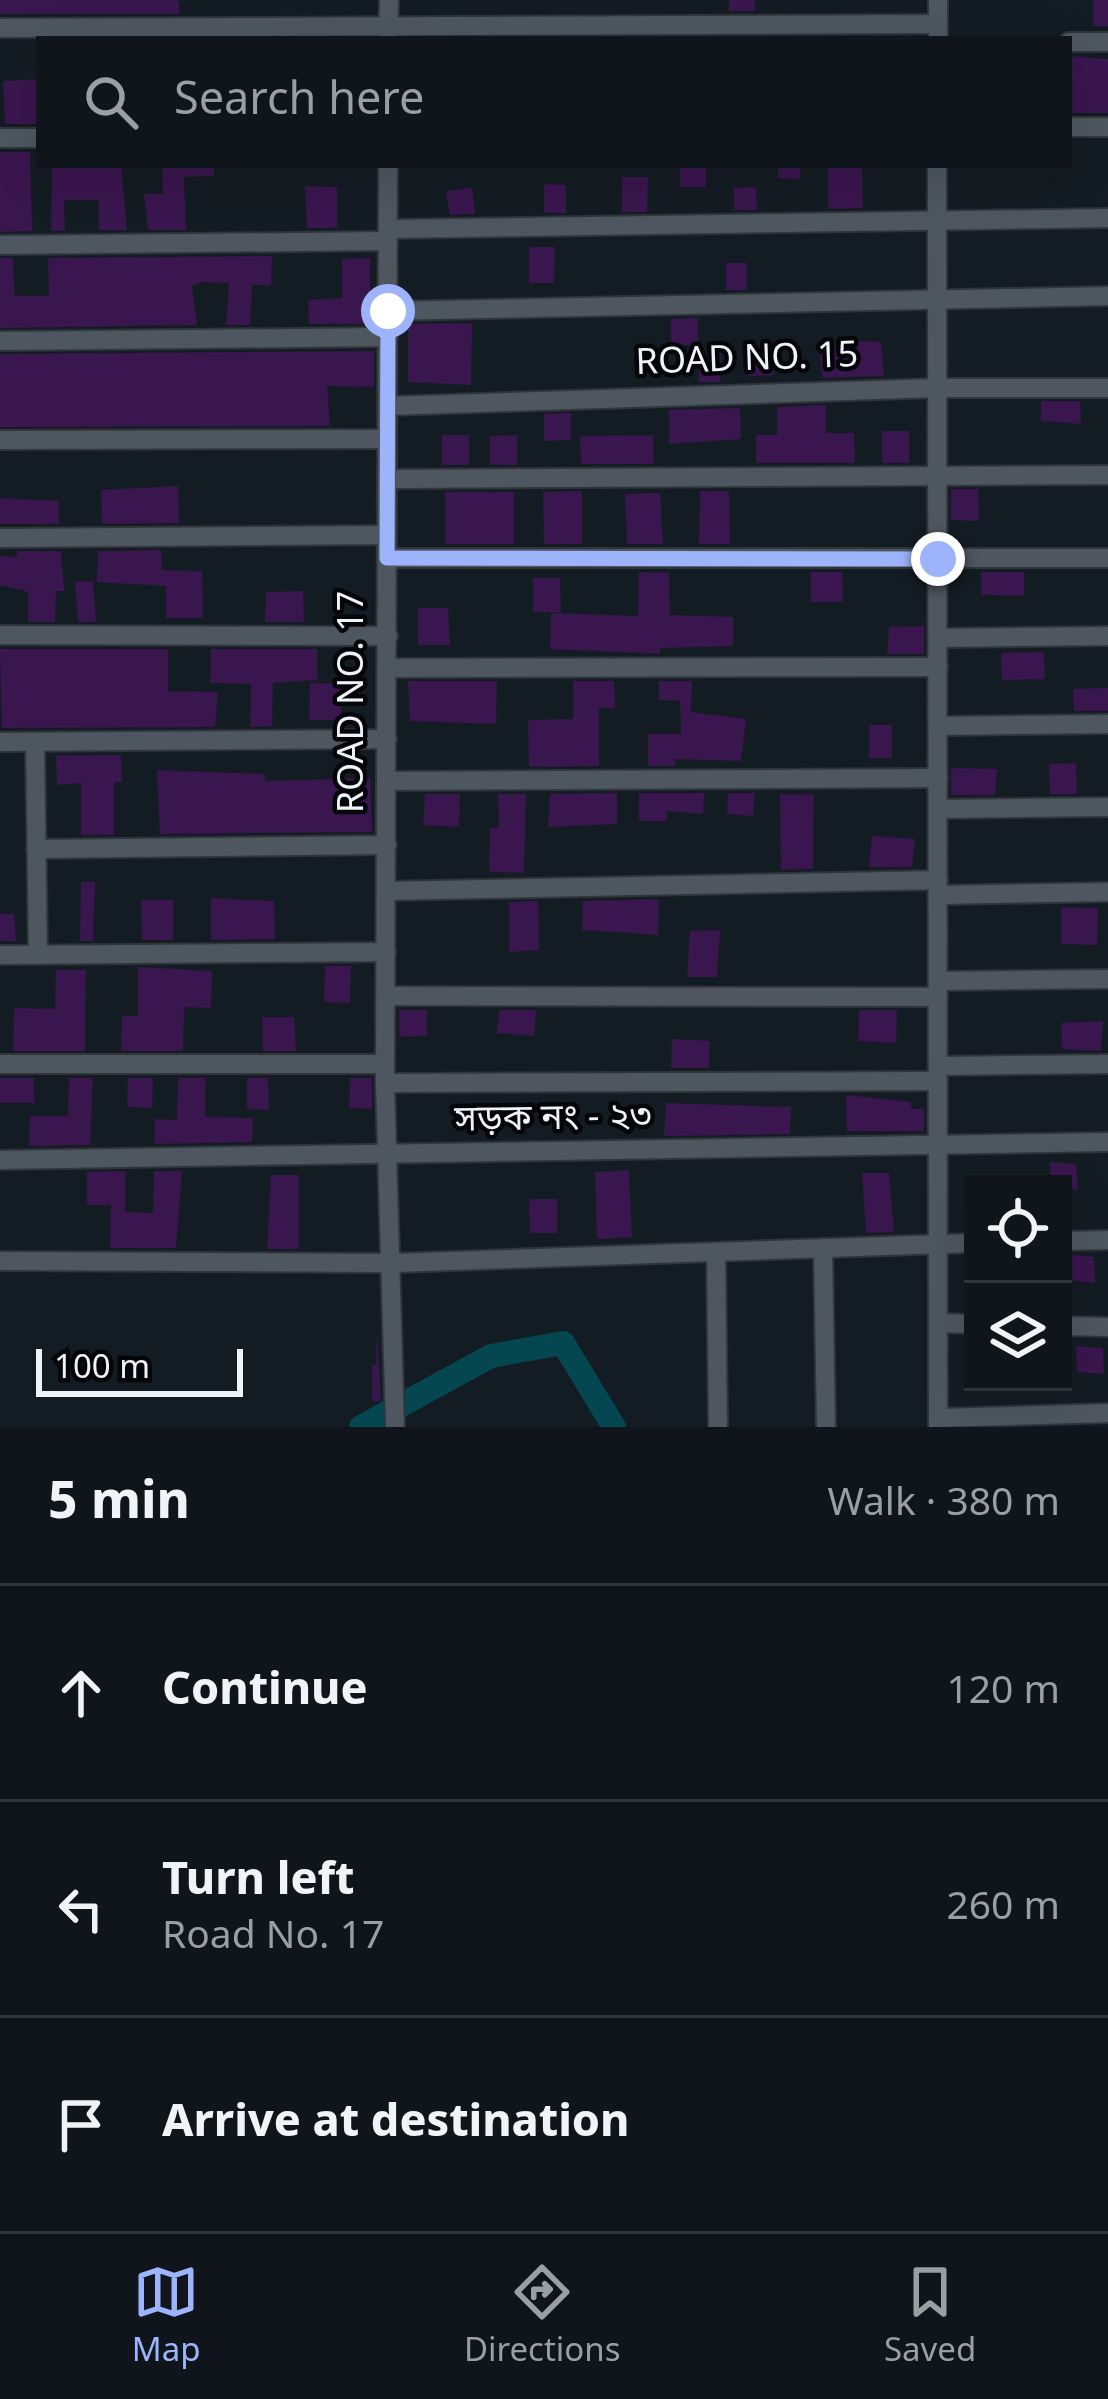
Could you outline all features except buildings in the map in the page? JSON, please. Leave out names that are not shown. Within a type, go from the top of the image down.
[{"type":"street","points":[[388,0],[388,34]]},
{"type":"street","points":[[0,28],[388,34],[938,31],[938,0]]},
{"type":"street","points":[[1072,42],[1108,42]]},
{"type":"street","points":[[1072,127],[1108,128]]},
{"type":"street","points":[[0,138],[36,138]]},
{"type":"street","points":[[387,558],[388,168]]},
{"type":"street","points":[[937,168],[938,1422],[1108,1413]]},
{"type":"street","points":[[0,245],[1108,218]]},
{"type":"street","points":[[388,311],[1108,296]]},
{"type":"street","points":[[0,341],[388,338]]},
{"type":"street","name":"ROAD NO. 15","points":[[387,406],[938,388],[1108,388]]},
{"type":"street","points":[[0,440],[387,440]]},
{"type":"street","points":[[387,479],[1108,475]]},
{"type":"street","points":[[0,538],[387,535]]},
{"type":"street","name":"ROAD NO. 17","points":[[395,1427],[394,1264],[385,1074],[387,558],[1108,559]]},
{"type":"street","points":[[0,635],[388,635]]},
{"type":"street","points":[[938,638],[1108,636]]},
{"type":"street","points":[[389,668],[938,668]]},
{"type":"street","points":[[938,726],[1108,724]]},
{"type":"street","points":[[0,742],[387,739]]},
{"type":"street","points":[[35,742],[38,955]]},
{"type":"street","points":[[387,781],[938,778]]},
{"type":"street","points":[[938,809],[1108,807]]},
{"type":"street","points":[[36,849],[387,845]]},
{"type":"street","points":[[386,891],[938,887],[1108,892]]},
{"type":"street","points":[[0,955],[386,952]]},
{"type":"street","points":[[386,996],[938,989],[1108,979]]},
{"type":"street","points":[[0,1064],[385,1074],[938,1074],[1108,1064]]},
{"type":"street","name":"সড়ক নং - ২৩","points":[[0,1160],[1108,1142]]},
{"type":"street","points":[[1072,1241],[1108,1240]]},
{"type":"street","points":[[0,1261],[394,1264],[964,1243]]},
{"type":"street","points":[[823,1248],[826,1427]]},
{"type":"street","points":[[716,1252],[718,1427]]},
{"type":"street","points":[[938,1323],[964,1324]]},
{"type":"street","points":[[1072,1326],[1108,1327]]},
{"type":"waterway","points":[[361,1427],[491,1356],[563,1343],[614,1427]]},
{"type":"route","points":[[388,311],[387,558],[938,559]]}]
